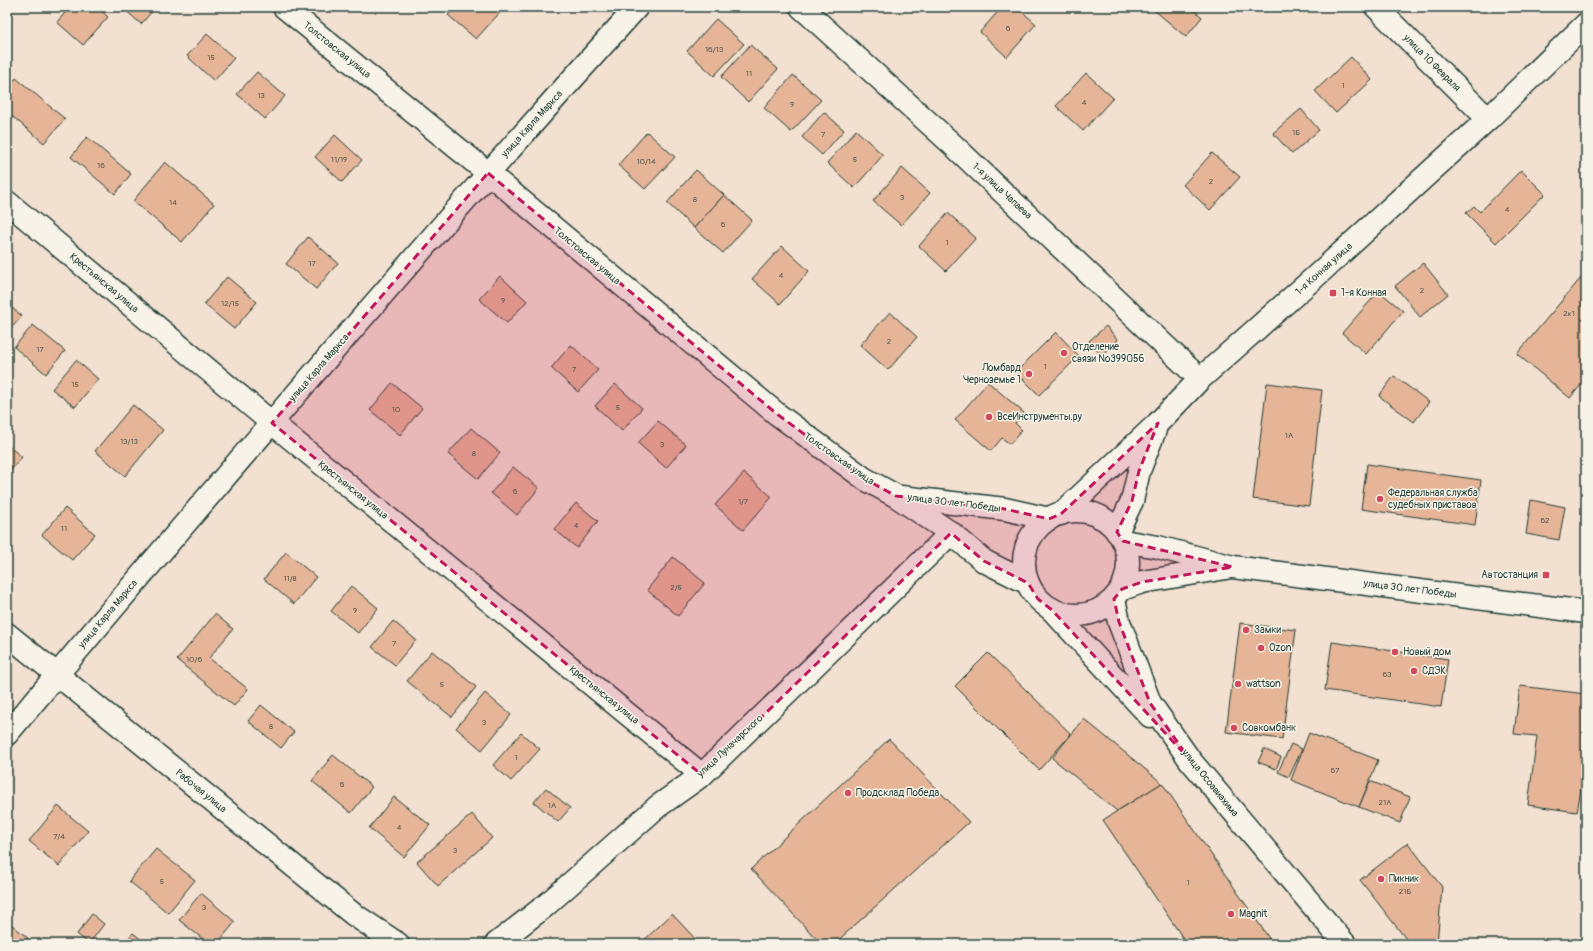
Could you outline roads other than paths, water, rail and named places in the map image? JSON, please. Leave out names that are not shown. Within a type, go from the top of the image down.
[{"type":"street","name":"Толстовская улица","points":[[284,7],[488,172],[778,414],[866,479],[896,496]]},
{"type":"street","name":"улица Карла Маркса","points":[[7,734],[488,172],[637,7]]},
{"type":"street","name":"1-я улица Чапаева","points":[[801,7],[952,144],[1200,379]]},
{"type":"street","name":"улица 10 Февраля","points":[[1376,7],[1488,119]]},
{"type":"street","name":"1-я Конная улица","points":[[1055,516],[1158,423],[1200,379],[1315,277],[1488,119],[1586,24]]},
{"type":"street","name":"Крестьянская улица","points":[[7,202],[272,423],[702,775]]},
{"type":"street","points":[[1118,594],[1127,573],[1128,562],[1128,556],[1120,536],[1132,501],[1139,471],[1158,423]]},
{"type":"street","name":"улица 30 лет Победы","points":[[896,496],[1055,516],[1076,512],[1092,514],[1105,521],[1120,536],[1233,567],[1586,612]]},
{"type":"street","name":"улица 30 лет Победы","points":[[896,496],[951,533],[984,561],[1028,583]]},
{"type":"street","name":"улица 30 лет Победы","points":[[1055,516],[1036,531],[1027,547],[1024,565],[1028,583],[1038,599],[1052,610],[1069,615],[1086,615],[1101,609],[1118,594],[1142,582],[1233,567]]},
{"type":"street","name":"улица Луначарского","points":[[496,944],[545,906],[657,807],[702,775],[951,533]]},
{"type":"street","name":"улица Осоавиахима","points":[[1118,594],[1119,622],[1150,703],[1190,760],[1345,944]]},
{"type":"street","points":[[1052,610],[1190,760]]},
{"type":"street","name":"Рабочая улица","points":[[7,634],[353,914],[398,944]]},
{"type":"place","name":"1-я Конная","points":[[1333,293]]},
{"type":"place","name":"Отделение связи №399056","points":[[1064,353]]},
{"type":"place","name":"Ломбард Черноземье 1","points":[[1029,374]]},
{"type":"place","name":"ВсеИнструменты.ру","points":[[989,417]]},
{"type":"place","name":"Федеральная служба судебных приставов","points":[[1380,499]]},
{"type":"place","name":"Автостанция","points":[[1546,575]]},
{"type":"place","name":"Замки","points":[[1246,630]]},
{"type":"place","name":"Ozon","points":[[1261,648]]},
{"type":"place","name":"Новый дом","points":[[1395,652]]},
{"type":"place","name":"СДЭК","points":[[1414,671]]},
{"type":"place","name":"wattson","points":[[1238,684]]},
{"type":"place","name":"Совкомбанк","points":[[1234,728]]},
{"type":"place","name":"Продсклад Победа","points":[[848,793]]},
{"type":"place","name":"Пикник","points":[[1381,879]]},
{"type":"place","name":"Magnit","points":[[1231,914]]}]
